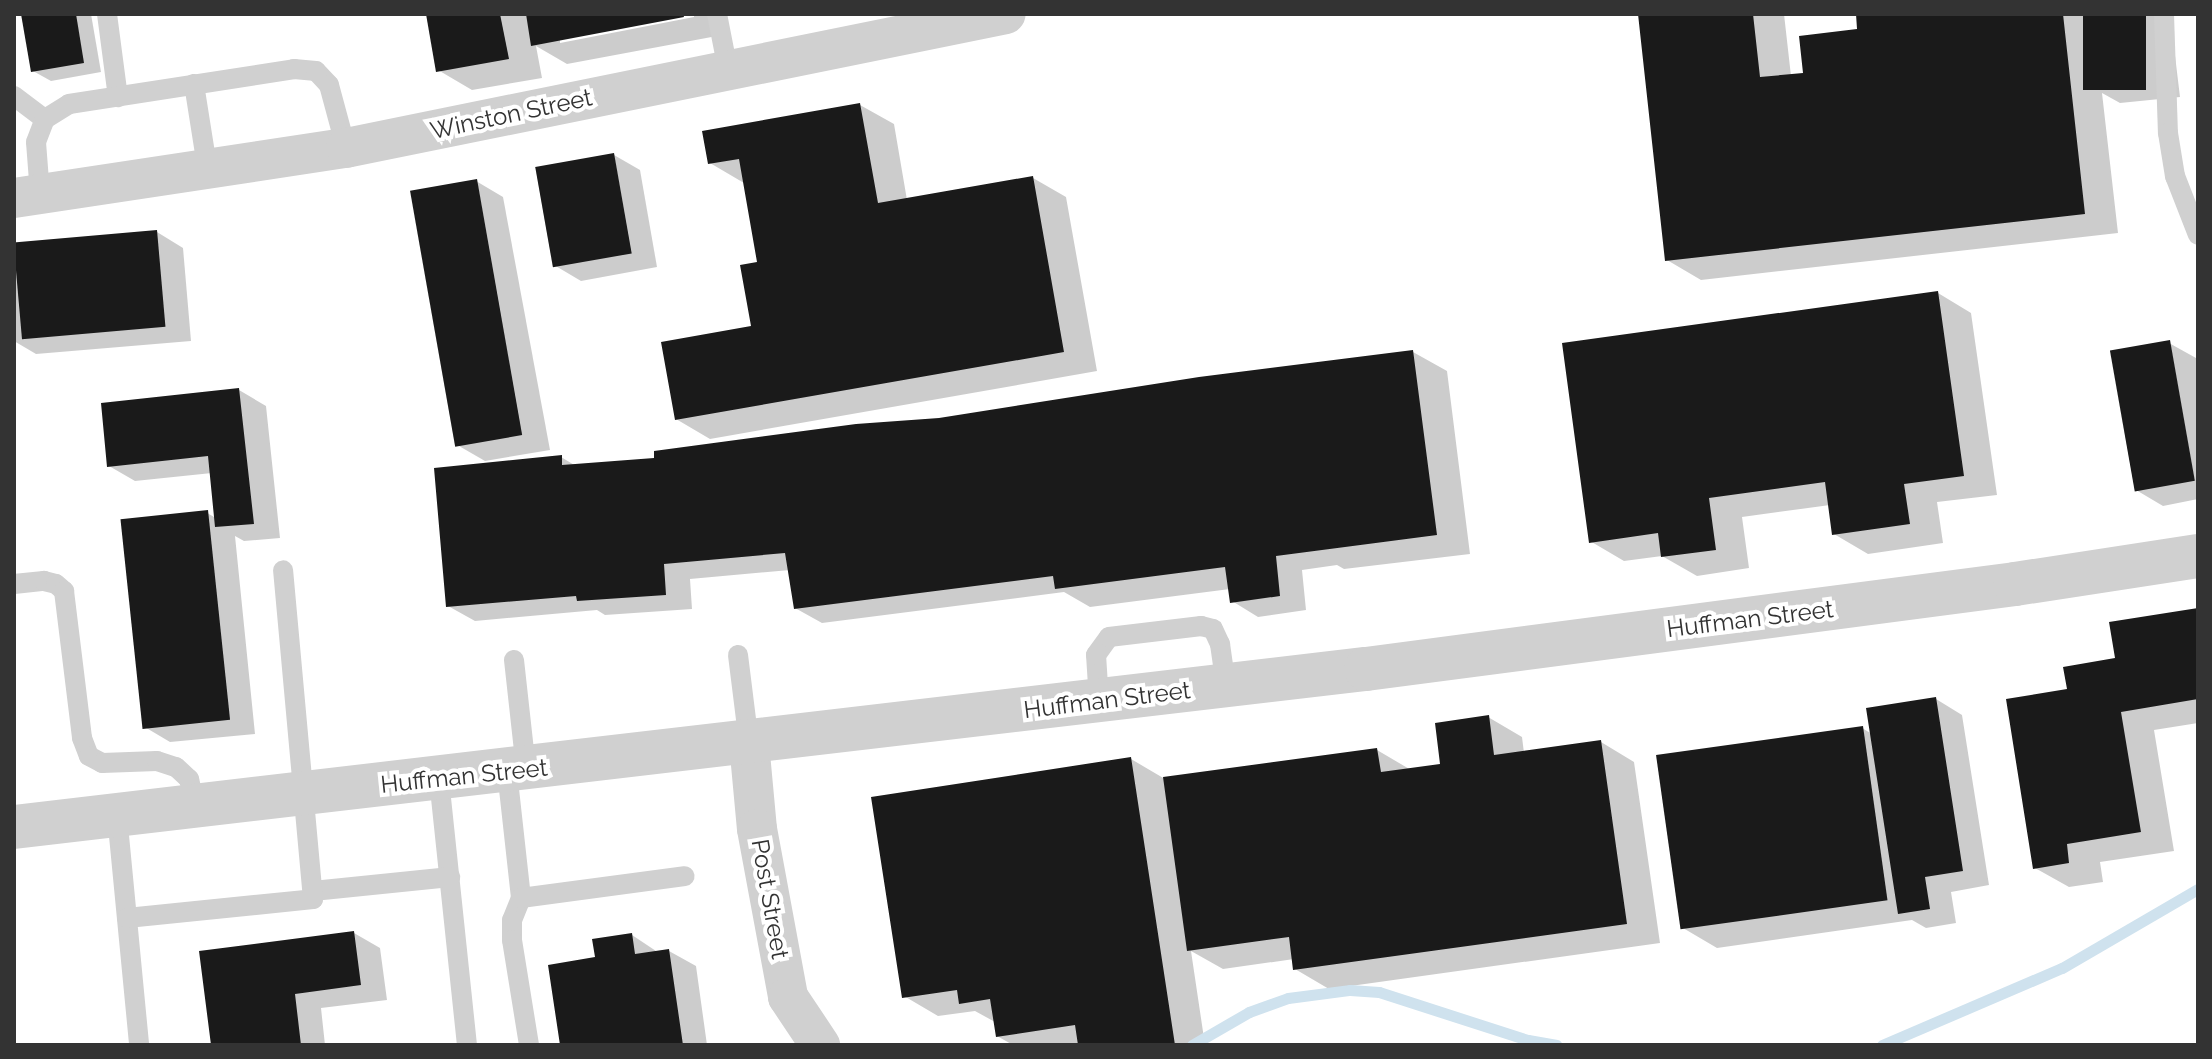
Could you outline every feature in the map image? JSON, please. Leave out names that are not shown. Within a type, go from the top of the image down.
[{"type":"street","name":"Winston Street","points":[[27,196],[208,172],[346,148],[728,70],[885,26],[1006,14]]},
{"type":"street","name":"Huffman Street","points":[[14,827],[1226,686],[2015,584],[2198,556]]},
{"type":"street","name":"Post Street","points":[[749,743],[757,829],[788,997],[812,1042]]},
{"type":"lane","points":[[107,14],[118,97]]},
{"type":"lane","points":[[717,14],[728,70]]},
{"type":"lane","points":[[2164,14],[2168,133],[2175,176],[2198,235]]},
{"type":"lane","points":[[27,196],[36,142],[45,119],[69,104],[194,84],[294,69],[316,71],[329,85],[346,148]]},
{"type":"lane","points":[[194,84],[208,172]]},
{"type":"lane","points":[[14,96],[45,119]]},
{"type":"lane","points":[[283,570],[313,895]]},
{"type":"lane","points":[[14,584],[44,581],[56,584],[64,591],[82,738],[89,756],[102,763],[157,761],[176,767],[189,779],[195,806]]},
{"type":"lane","points":[[1099,701],[1096,655],[1100,644],[1109,637],[1155,631],[1201,626],[1213,629],[1220,644],[1226,686]]},
{"type":"lane","points":[[738,655],[749,743]]},
{"type":"lane","points":[[514,660],[521,898],[512,920],[512,940],[529,1045]]},
{"type":"lane","points":[[439,779],[467,1045]]},
{"type":"lane","points":[[117,815],[139,1045]]},
{"type":"lane","points":[[521,898],[685,876]]},
{"type":"lane","points":[[127,918],[450,877]]},
{"type":"building","points":[[21,14],[76,14],[84,63],[31,72]]},
{"type":"building","points":[[426,14],[500,14],[509,59],[436,72]]},
{"type":"building","points":[[526,14],[683,14],[684,17],[531,46]]},
{"type":"building","points":[[1638,14],[1753,14],[1760,77],[1803,73],[1799,36],[1857,29],[1856,14],[2063,14],[2085,214],[1665,261]]},
{"type":"building","points":[[2083,14],[2146,14],[2146,90],[2083,90]]},
{"type":"building","points":[[860,103],[878,203],[1033,176],[1064,352],[675,420],[661,342],[751,326],[740,265],[757,262],[739,159],[708,164],[702,131]]},
{"type":"building","points":[[614,153],[632,253],[553,267],[535,167]]},
{"type":"building","points":[[477,179],[522,435],[455,447],[410,191]]},
{"type":"building","points":[[157,230],[165,327],[22,339],[14,243]]},
{"type":"building","points":[[1938,291],[1964,476],[1904,484],[1910,524],[1832,535],[1825,482],[1709,498],[1716,550],[1661,557],[1658,533],[1589,543],[1562,343]]},
{"type":"building","points":[[2170,340],[2195,481],[2135,491],[2110,351]]},
{"type":"building","points":[[1413,350],[1437,535],[1276,556],[1280,596],[1230,603],[1225,567],[1055,589],[1053,576],[794,609],[785,553],[664,564],[666,595],[577,601],[576,596],[446,607],[434,468],[562,455],[562,465],[654,458],[654,451],[856,424],[939,418],[1199,377]]},
{"type":"building","points":[[239,388],[254,524],[215,527],[208,456],[107,467],[101,403]]},
{"type":"building","points":[[208,510],[230,720],[143,729],[120,519]]},
{"type":"building","points":[[2198,608],[2198,699],[2121,712],[2141,832],[2067,844],[2069,863],[2033,869],[2006,699],[2067,689],[2063,667],[2115,658],[2109,622]]},
{"type":"building","points":[[1936,697],[1963,871],[1925,877],[1930,909],[1898,914],[1866,708]]},
{"type":"building","points":[[1489,715],[1494,755],[1601,740],[1627,924],[1293,970],[1289,937],[1187,951],[1163,777],[1377,748],[1381,772],[1440,764],[1435,723]]},
{"type":"building","points":[[1863,726],[1887,900],[1681,929],[1656,755]]},
{"type":"building","points":[[1131,757],[1175,1045],[1078,1045],[1075,1025],[996,1037],[990,999],[959,1004],[957,990],[902,998],[871,797]]},
{"type":"building","points":[[354,931],[361,985],[295,994],[301,1045],[211,1045],[199,951]]},
{"type":"building","points":[[632,933],[635,954],[669,949],[683,1045],[560,1045],[548,965],[595,957],[592,939]]},
{"type":"waterway","points":[[1882,1045],[2062,968],[2198,889]]},
{"type":"waterway","points":[[1192,1045],[1249,1012],[1288,998],[1350,990],[1379,992],[1528,1040],[1557,1045]]}]
